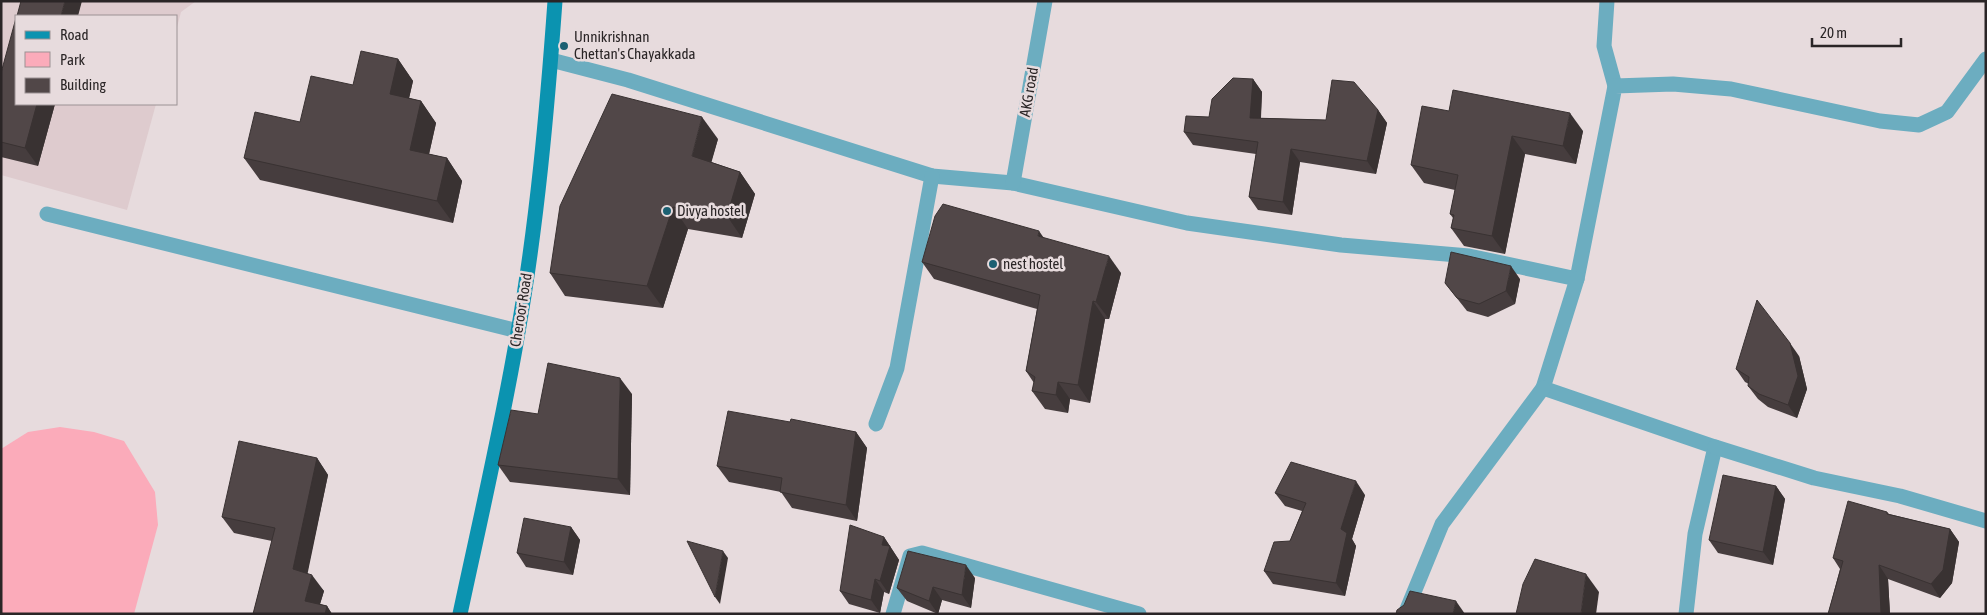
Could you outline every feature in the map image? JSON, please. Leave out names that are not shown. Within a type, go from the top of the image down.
[{"type":"main road","name":"Cheroor Road","points":[[460,614],[492,466],[518,332],[547,124],[555,1]]},
{"type":"street","name":"AKG road","points":[[1012,183],[1045,1]]},
{"type":"street","points":[[1405,614],[1442,524],[1543,388],[1577,279],[1616,86],[1604,46],[1607,1]]},
{"type":"street","points":[[1616,86],[1673,84],[1732,89],[1880,121],[1919,125],[1947,112],[1986,59]]},
{"type":"street","points":[[551,60],[628,80],[932,176],[1012,183],[1187,223],[1341,245],[1469,256],[1577,279]]},
{"type":"street","points":[[876,424],[897,368],[932,176]]},
{"type":"street","points":[[47,214],[518,332]]},
{"type":"street","points":[[1543,388],[1715,447],[1814,478],[1900,496],[1986,521]]},
{"type":"street","points":[[1686,614],[1695,534],[1715,447]]},
{"type":"street","points":[[893,614],[910,556],[922,553],[1139,614]]},
{"type":"shaded area","points":[[1,1],[196,1],[181,12],[178,23],[178,15],[15,15],[15,105],[156,105],[127,210],[1,175]]},
{"type":"green space","points":[[60,427],[94,432],[124,441],[155,492],[158,525],[134,614],[1,614],[1,449],[28,432]]},
{"type":"building","points":[[21,1],[65,1],[61,15],[17,15]]},
{"type":"building","points":[[15,22],[15,105],[37,105],[25,148],[1,142],[1,73]]},
{"type":"building","points":[[361,51],[398,59],[390,94],[421,101],[410,150],[447,158],[437,201],[244,158],[255,112],[300,122],[311,76],[353,85]]},
{"type":"building","points":[[1233,78],[1253,79],[1250,118],[1326,120],[1332,80],[1354,82],[1378,110],[1367,161],[1291,149],[1283,202],[1249,197],[1258,142],[1184,132],[1186,116],[1209,117],[1212,99]]},
{"type":"building","points":[[1453,90],[1570,113],[1563,146],[1512,136],[1492,236],[1451,228],[1454,215],[1450,214],[1458,175],[1411,165],[1422,106],[1449,111]]},
{"type":"building","name":"Divya hostel","points":[[612,94],[702,117],[692,156],[740,172],[727,216],[673,207],[647,286],[550,273],[560,206]]},
{"type":"building","points":[[943,204],[1039,231],[1038,236],[1109,256],[1096,302],[1093,301],[1078,385],[1058,382],[1056,395],[1032,391],[1035,377],[1026,371],[1040,295],[922,262],[935,216]]},
{"type":"building","points":[[1451,252],[1511,266],[1506,291],[1479,304],[1457,298],[1445,283]]},
{"type":"building","points":[[1757,300],[1790,343],[1798,376],[1788,405],[1759,394],[1748,386],[1749,377],[1736,369]]},
{"type":"building","points":[[548,363],[620,378],[618,479],[498,465],[511,410],[538,414]]},
{"type":"building","points":[[728,411],[790,422],[791,419],[856,432],[846,505],[780,492],[782,478],[717,466]]},
{"type":"building","points":[[239,441],[317,458],[293,569],[312,575],[305,601],[327,606],[325,614],[253,614],[275,528],[222,517]]},
{"type":"building","points":[[1291,462],[1356,481],[1341,529],[1347,533],[1336,583],[1264,571],[1274,542],[1290,541],[1306,503],[1275,493]]},
{"type":"building","points":[[1723,475],[1776,486],[1763,552],[1709,540]]},
{"type":"building","points":[[1848,501],[1887,512],[1887,514],[1950,529],[1943,570],[1931,584],[1879,565],[1881,614],[1828,614],[1843,561],[1833,558]]},
{"type":"building","points":[[524,518],[571,527],[564,562],[517,553]]},
{"type":"building","points":[[850,525],[884,537],[882,545],[890,546],[880,581],[875,579],[871,600],[840,591]]},
{"type":"building","points":[[687,541],[723,551],[715,597]]},
{"type":"building","points":[[908,551],[966,565],[962,595],[933,587],[929,601],[897,588]]},
{"type":"building","points":[[1535,559],[1586,574],[1581,614],[1516,614],[1523,584]]},
{"type":"building","points":[[1410,591],[1456,601],[1453,614],[1396,614],[1397,610],[1404,605]]},
{"type":"place","name":"Unnikrishnan Chettan's Chayakkada","points":[[564,46]]},
{"type":"place","name":"Divya hostel","points":[[667,211]]},
{"type":"place","name":"nest hostel","points":[[993,264]]}]
